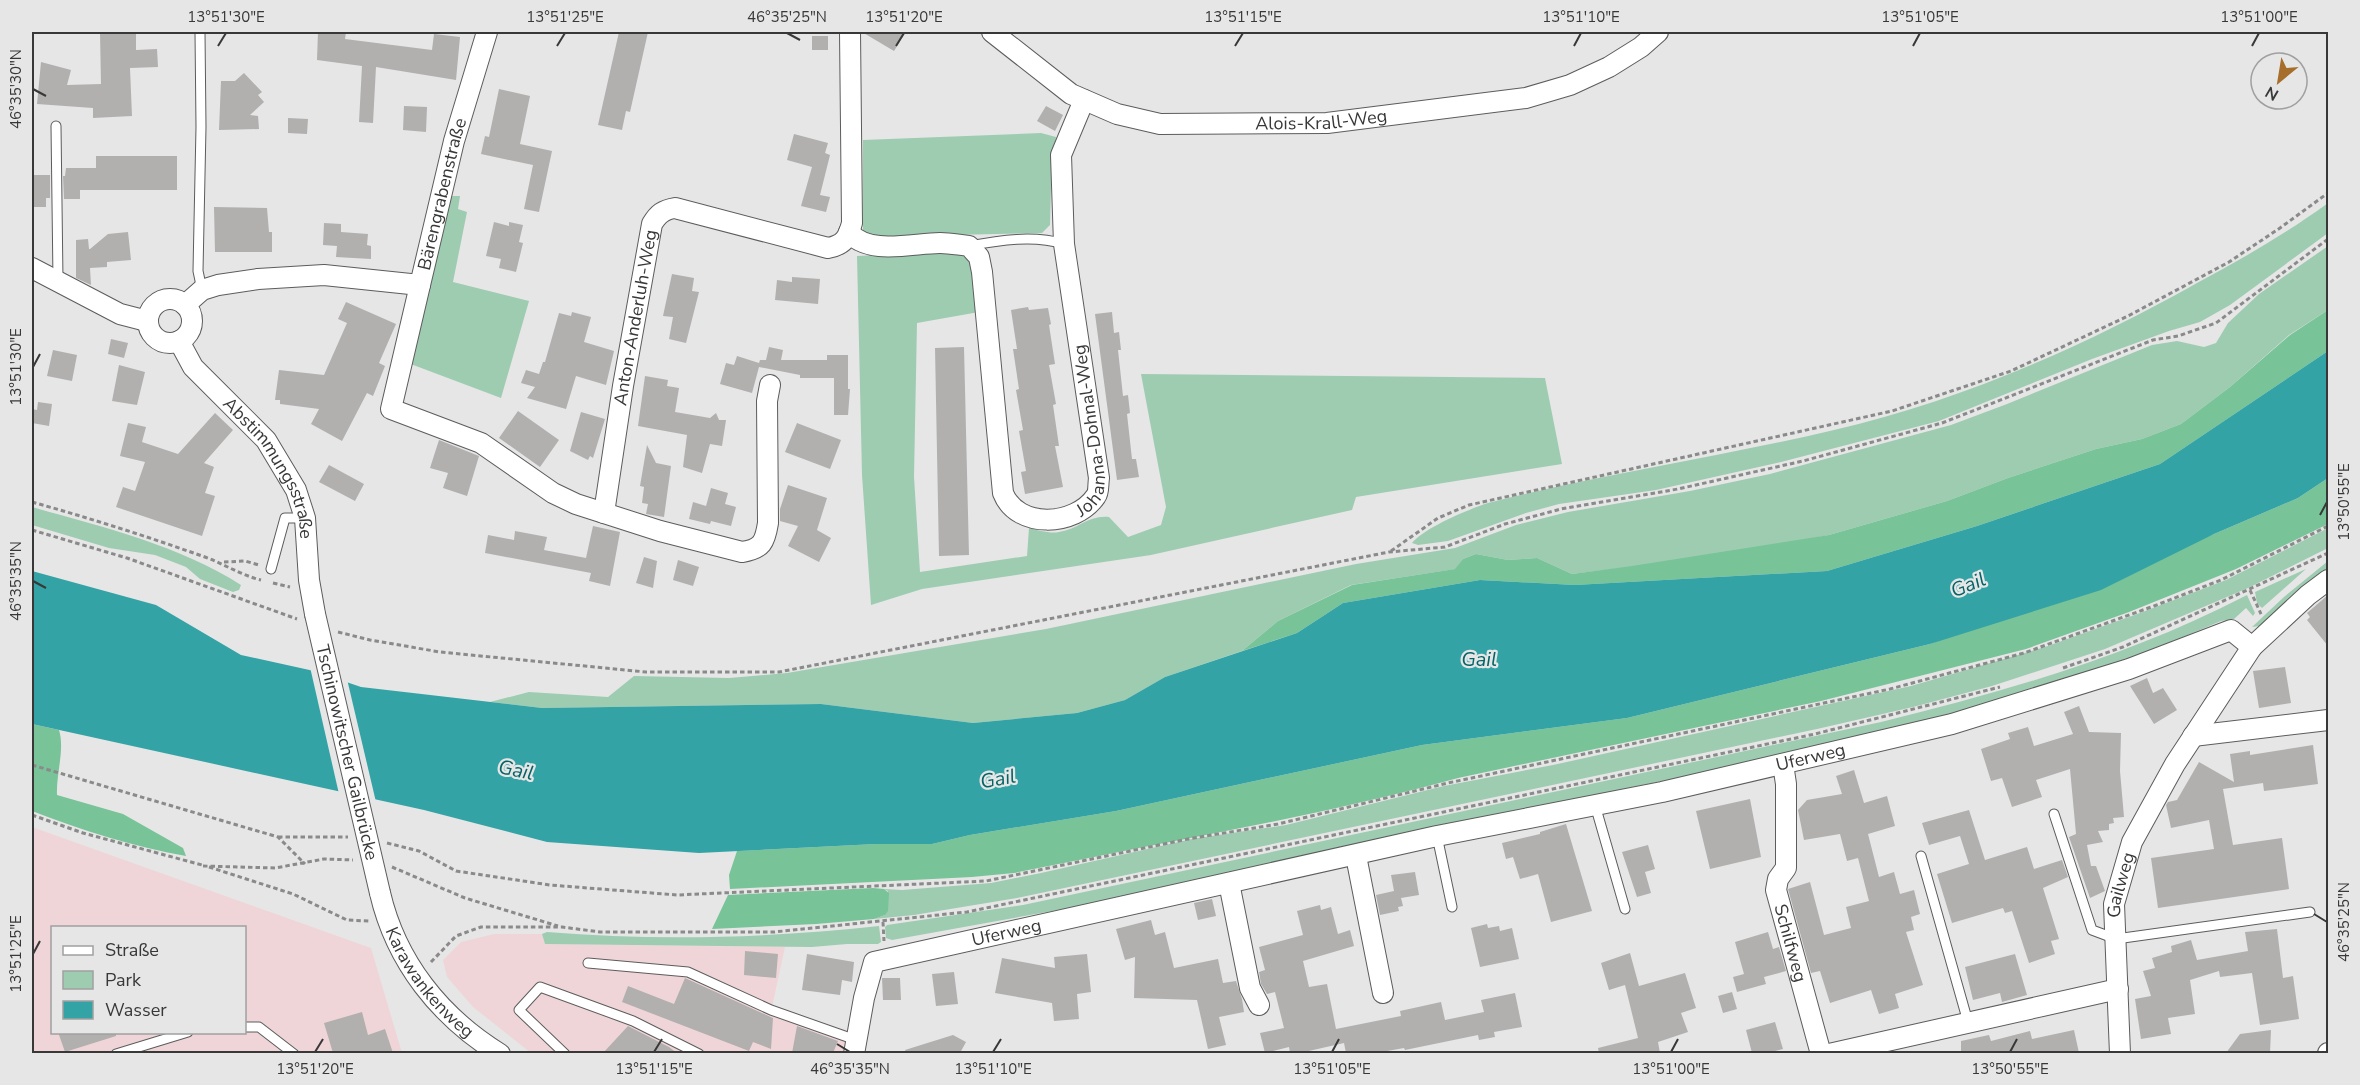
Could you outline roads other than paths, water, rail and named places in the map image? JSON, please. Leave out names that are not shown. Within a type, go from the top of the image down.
[{"type":"street","name":"Bärengrabenstraße","points":[[185,305],[202,290],[218,285],[258,279],[324,275],[420,285],[454,141],[487,32]]},
{"type":"street","points":[[850,32],[852,223],[848,235],[856,240],[881,246],[942,243],[969,246]]},
{"type":"street","name":"Alois-Krall-Weg","points":[[992,32],[1071,94],[1118,114],[1160,124],[1338,122],[1526,98],[1570,84],[1609,67],[1641,47],[1658,32]]},
{"type":"street","name":"Johanna-Dohnal-Weg","points":[[969,246],[979,257],[982,272],[1003,493],[1007,504],[1023,513],[1045,521],[1065,519],[1083,508],[1097,495],[1099,478],[1064,244],[1061,156],[1084,100]]},
{"type":"street","name":"Anton-Anderluh-Weg","points":[[604,513],[652,224],[657,215],[666,209],[675,208],[828,248],[840,246],[848,235]]},
{"type":"street","points":[[32,268],[120,314],[147,321]]},
{"type":"street","points":[[420,285],[391,409],[481,443],[553,493],[576,504],[660,531],[742,552],[755,550],[765,539],[768,523],[767,401],[770,385]]},
{"type":"street","points":[[165,299],[179,300],[185,305],[192,320],[186,336],[173,343],[160,341],[151,333],[147,321],[152,307],[165,299]]},
{"type":"street","name":"Abstimmungsstraße","points":[[179,341],[192,367],[266,440],[296,490],[305,518],[309,580],[308,617]]},
{"type":"street","name":"Gailweg","points":[[2120,1053],[2114,904],[2132,842],[2175,764],[2252,647],[2308,595],[2328,580]]},
{"type":"street","name":"Tschinowitscher Gailbrücke","points":[[308,617],[380,893]]},
{"type":"street","name":"Uferweg","points":[[855,1047],[864,998],[874,962],[1437,837],[1783,764],[1952,724],[2129,669],[2231,630],[2252,647]]},
{"type":"street","points":[[2193,736],[2328,720]]},
{"type":"street","name":"Schilfweg","points":[[1783,764],[1786,784],[1786,868],[1778,879],[1776,890],[1821,1053]]},
{"type":"street","points":[[1356,856],[1383,993]]},
{"type":"street","points":[[1229,883],[1251,988],[1259,1005]]},
{"type":"street","name":"Karawankenweg","points":[[380,893],[394,938],[423,986],[449,1016],[481,1042],[500,1053]]},
{"type":"street","points":[[1829,1053],[2118,989]]},
{"type":"lane","points":[[200,32],[198,271],[202,290]]},
{"type":"lane","points":[[56,126],[58,280]]},
{"type":"lane","points":[[969,246],[990,242],[1046,238],[1064,244]]},
{"type":"lane","points":[[271,569],[285,518],[305,518]]},
{"type":"lane","points":[[1595,805],[1625,909]]},
{"type":"lane","points":[[2054,814],[2092,930],[2116,939],[2310,912]]},
{"type":"lane","points":[[1437,837],[1452,908]]},
{"type":"lane","points":[[1922,856],[1968,1022]]},
{"type":"lane","points":[[588,963],[688,972],[855,1047]]},
{"type":"lane","points":[[565,1053],[519,1010],[540,987],[633,1021],[699,1053]]},
{"type":"lane","points":[[246,1026],[259,1027],[294,1053]]},
{"type":"lane","points":[[116,1053],[181,1034]]},
{"type":"water","name":"Gail","points":[[2328,351],[2328,478],[2298,498],[2214,534],[2101,590],[1930,644],[1627,718],[1422,745],[1116,811],[970,835],[932,844],[876,844],[699,853],[547,842],[424,810],[32,724],[32,571],[156,605],[241,655],[314,671],[361,687],[542,708],[821,704],[973,723],[1077,713],[1125,700],[1165,677],[1297,633],[1343,603],[1480,580],[1575,585],[1827,571],[1977,526],[2160,464]]}]
